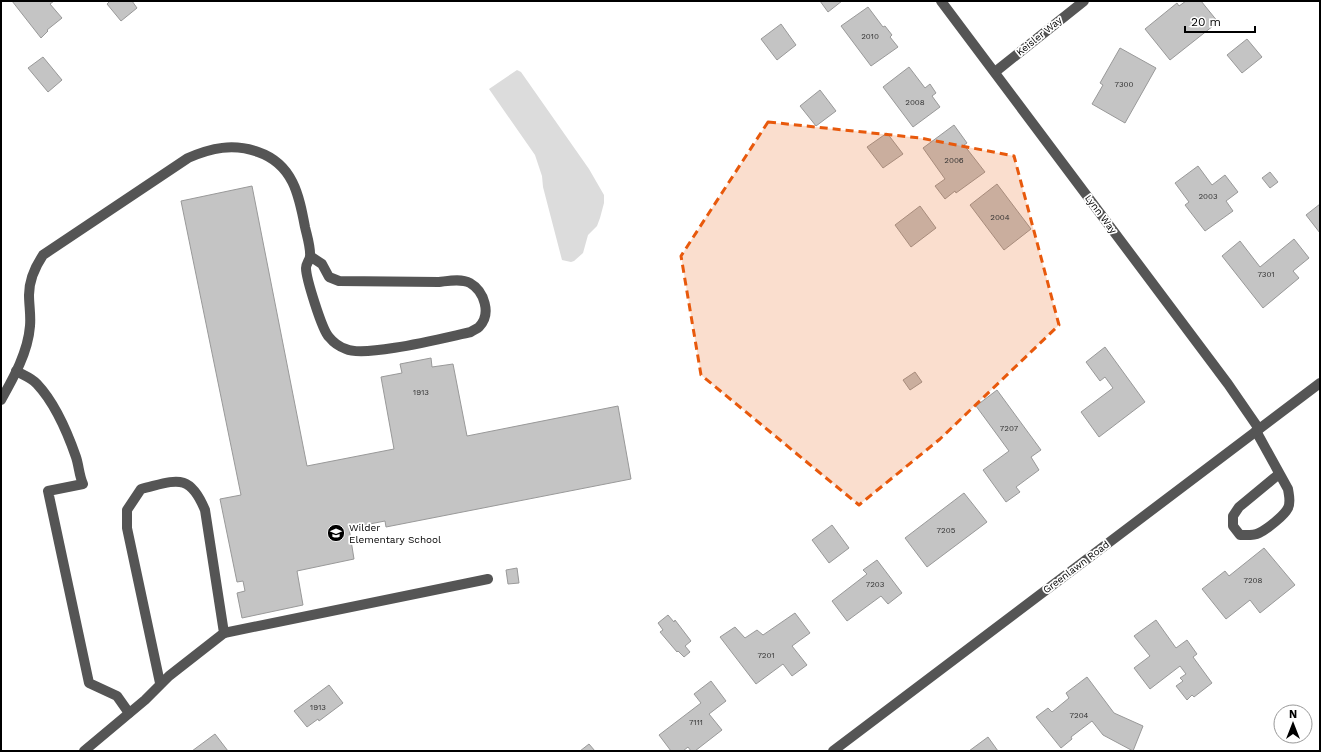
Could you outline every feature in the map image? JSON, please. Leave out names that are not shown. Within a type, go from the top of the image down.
[{"type":"street","name":"Lynn Way","points":[[941,1],[1228,384],[1257,430],[1288,489],[1290,500],[1288,508],[1282,516],[1259,534],[1240,535],[1233,526],[1232,516],[1239,507],[1279,474]]},
{"type":"street","name":"Keisler Way","points":[[995,72],[1084,1]]},
{"type":"street","points":[[1,400],[16,371],[26,346],[30,326],[29,294],[31,279],[43,255],[188,158],[208,150],[232,147],[253,150],[273,158],[289,174],[294,184],[302,214],[310,256],[306,268],[322,326],[328,336],[346,350],[370,352],[471,332],[480,326],[484,316],[485,302],[480,291],[470,283],[454,280],[439,282],[340,281],[328,277],[322,264],[310,256]]},
{"type":"street","points":[[16,371],[36,382],[42,391],[60,422],[79,466],[83,484],[48,491],[89,683],[117,696],[128,713]]},
{"type":"street","name":"Greenlawn Road","points":[[833,751],[1320,383]]},
{"type":"street","points":[[160,683],[127,528],[127,510],[141,489],[181,481],[190,485],[199,497],[205,510],[224,633]]},
{"type":"street","points":[[84,751],[145,700],[160,683],[224,633],[488,579]]},
{"type":"highlighted area","points":[[768,122],[920,138],[1014,156],[1059,325],[940,439],[859,505],[701,375],[681,256]]},
{"type":"shaded area","points":[[517,70],[521,72],[589,169],[604,195],[604,203],[597,226],[588,235],[583,253],[571,262],[562,260],[543,187],[542,176],[535,155],[489,89]]},
{"type":"building","points":[[12,1],[54,1],[50,4],[62,18],[47,30],[48,31],[41,38]]},
{"type":"building","points":[[110,1],[132,1],[137,8],[121,21],[107,4]]},
{"type":"building","points":[[820,1],[842,1],[828,12]]},
{"type":"building","points":[[1186,1],[1201,1],[1218,22],[1170,60],[1145,29],[1177,3],[1179,6]]},
{"type":"building","points":[[868,7],[883,27],[885,26],[892,35],[890,37],[898,47],[871,66],[841,26]]},
{"type":"building","points":[[781,24],[796,45],[777,60],[761,39]]},
{"type":"building","points":[[1247,39],[1262,57],[1242,73],[1227,55]]},
{"type":"building","points":[[1120,48],[1156,68],[1125,123],[1092,104],[1103,85],[1100,83]]},
{"type":"building","points":[[43,57],[62,80],[48,92],[28,68]]},
{"type":"building","points":[[909,67],[925,88],[930,84],[936,93],[932,96],[940,107],[913,127],[883,87]]},
{"type":"building","points":[[820,90],[836,111],[816,126],[800,106]]},
{"type":"building","points":[[954,125],[967,143],[964,145],[985,172],[945,199],[935,186],[945,179],[923,148]]},
{"type":"building","points":[[887,133],[903,154],[883,168],[867,147]]},
{"type":"building","points":[[1198,166],[1212,185],[1225,175],[1238,192],[1226,201],[1233,211],[1205,231],[1185,205],[1189,202],[1175,183]]},
{"type":"building","points":[[1270,172],[1278,182],[1270,188],[1262,178]]},
{"type":"building","points":[[997,184],[1031,229],[1004,250],[970,205]]},
{"type":"building","points":[[252,186],[307,466],[394,449],[381,377],[402,373],[400,364],[431,358],[432,367],[453,364],[467,436],[618,406],[631,479],[386,527],[385,521],[349,528],[354,559],[297,571],[303,605],[242,618],[237,593],[245,591],[243,581],[237,582],[220,499],[241,495],[181,201]]},
{"type":"building","points":[[1320,204],[1320,233],[1306,215]]},
{"type":"building","points":[[920,206],[936,228],[911,247],[895,225]]},
{"type":"building","points":[[1294,239],[1309,258],[1293,271],[1299,278],[1263,308],[1222,256],[1240,241],[1260,267]]},
{"type":"building","points":[[1105,347],[1145,402],[1099,437],[1081,412],[1113,388],[1105,377],[1100,381],[1086,362]]},
{"type":"building","points":[[915,372],[922,382],[910,390],[903,380]]},
{"type":"building","points":[[997,390],[1041,450],[1031,457],[1039,470],[1016,487],[1020,492],[1006,502],[983,470],[1009,451],[976,406]]},
{"type":"building","points":[[964,493],[987,522],[927,567],[905,538]]},
{"type":"building","points":[[832,525],[849,548],[829,563],[812,540]]},
{"type":"building","points":[[1264,548],[1295,585],[1260,613],[1250,600],[1226,619],[1202,589],[1225,571],[1229,576]]},
{"type":"building","points":[[877,560],[902,593],[888,604],[881,596],[847,621],[832,601],[867,574],[863,570]]},
{"type":"building","points":[[517,568],[519,583],[508,584],[506,570]]},
{"type":"building","points":[[795,613],[810,633],[792,646],[807,665],[792,676],[783,664],[756,684],[720,637],[735,627],[745,638],[757,630],[763,635]]},
{"type":"building","points":[[668,615],[674,622],[675,620],[691,641],[685,646],[690,652],[684,657],[678,651],[677,652],[660,632],[663,630],[658,623]]},
{"type":"building","points":[[1156,620],[1176,648],[1187,640],[1197,654],[1193,657],[1212,683],[1194,697],[1192,695],[1187,700],[1176,686],[1183,681],[1180,678],[1186,674],[1180,666],[1150,689],[1134,668],[1150,656],[1134,636]]},
{"type":"building","points":[[1087,677],[1114,713],[1143,726],[1133,751],[1103,735],[1092,721],[1071,737],[1072,739],[1061,748],[1036,717],[1048,708],[1052,712],[1069,698],[1066,693]]},
{"type":"building","points":[[711,681],[726,701],[709,714],[722,730],[695,751],[691,751],[688,747],[683,751],[671,751],[659,735],[701,703],[694,694]]},
{"type":"building","points":[[329,685],[343,703],[319,721],[318,719],[307,727],[294,711]]},
{"type":"building","points":[[215,734],[228,751],[192,751]]},
{"type":"building","points":[[988,737],[998,751],[969,751]]},
{"type":"building","points":[[589,744],[595,751],[580,751]]},
{"type":"place","name":"Wilder Elementary School","points":[[336,533]]}]
